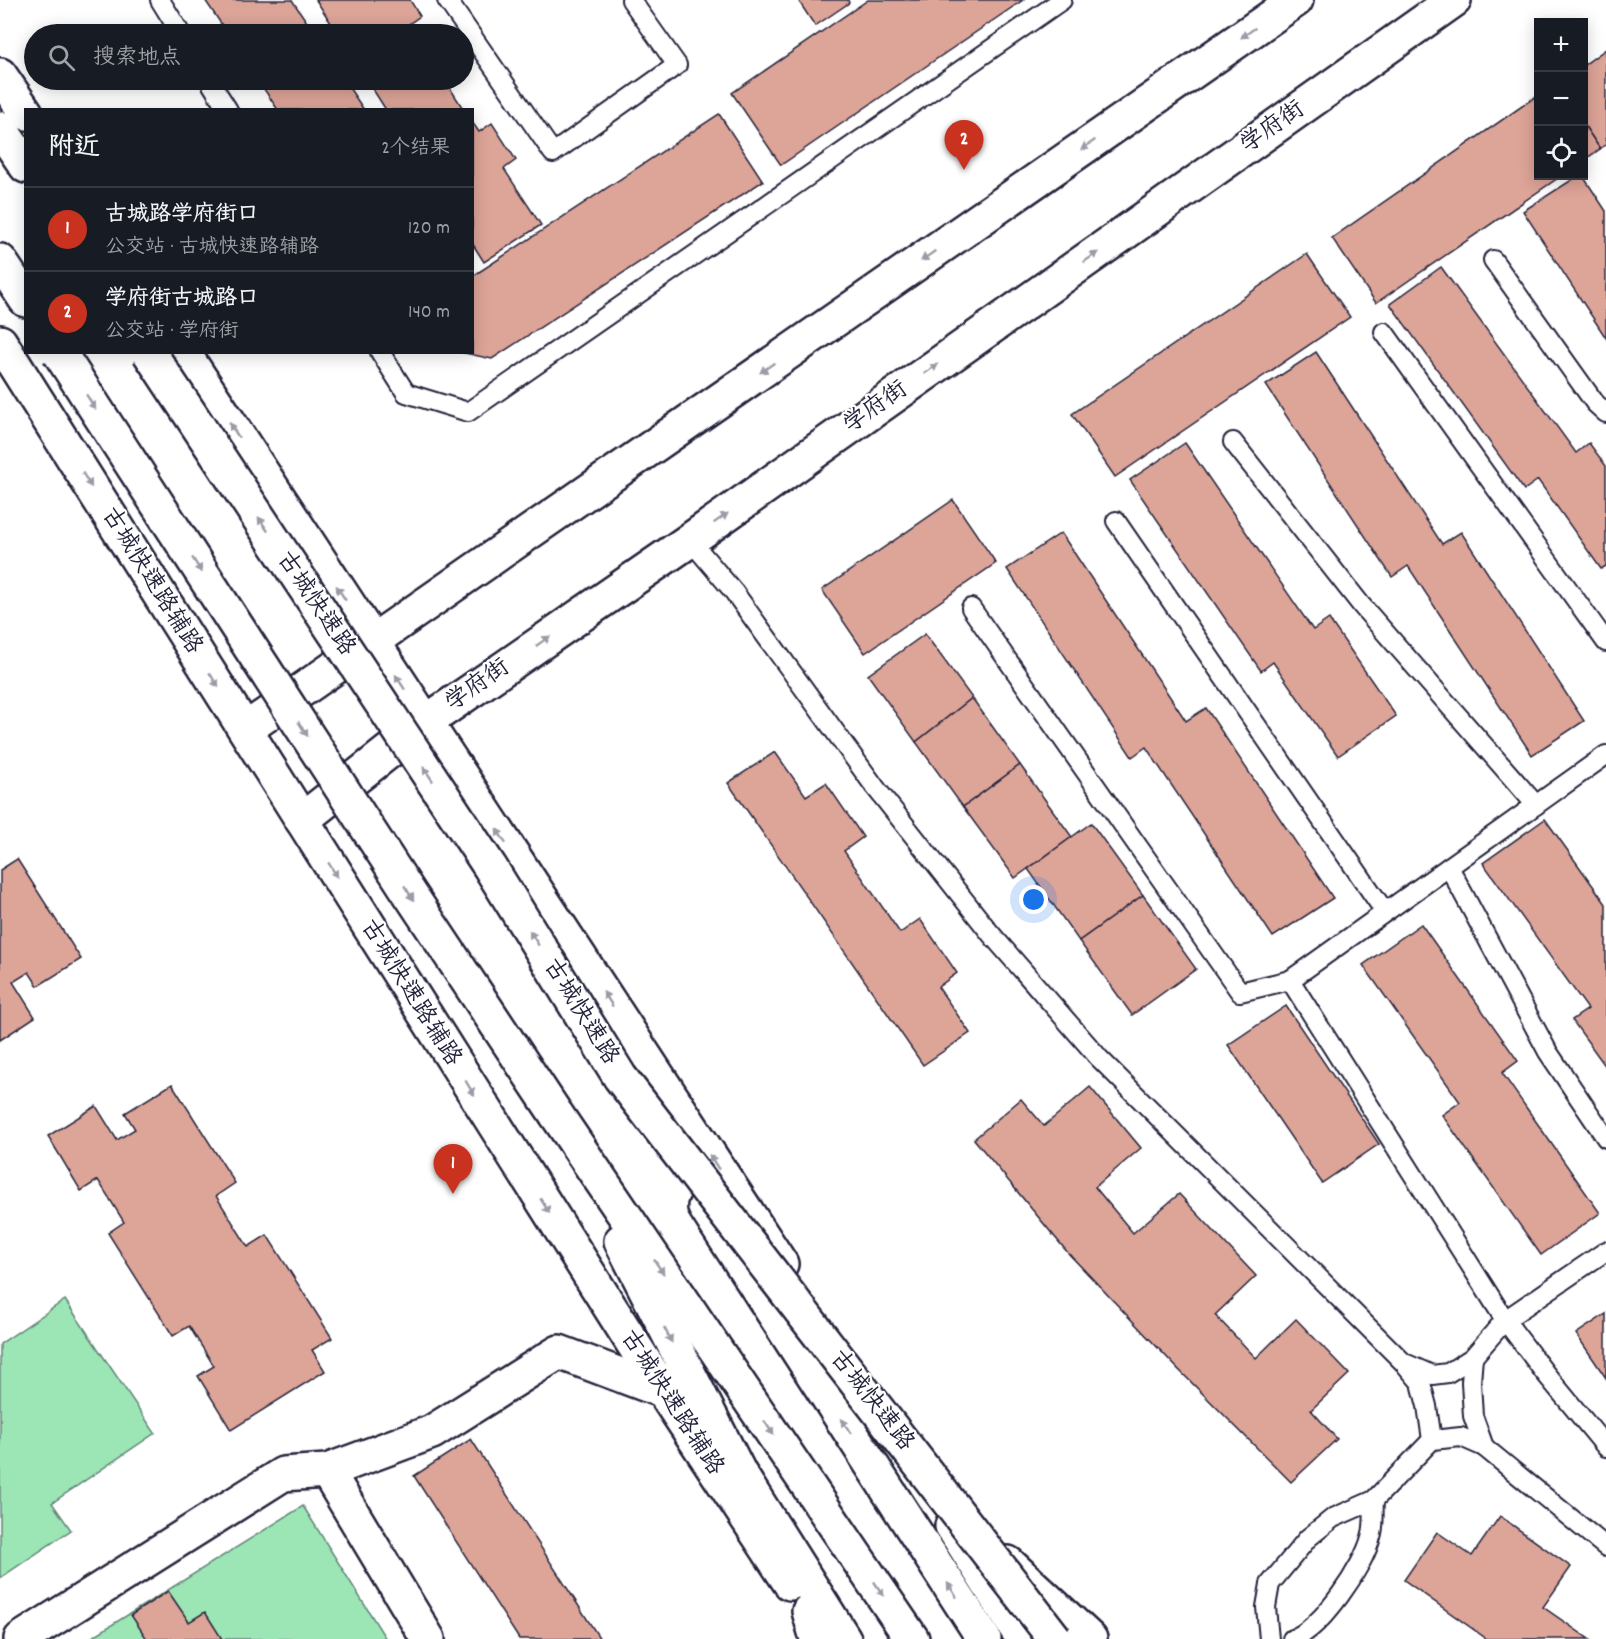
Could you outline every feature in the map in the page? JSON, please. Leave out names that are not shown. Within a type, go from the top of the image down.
[{"type":"main road","points":[[246,729],[1296,0]]},
{"type":"main road","name":"学府街","points":[[302,820],[426,722],[690,540],[1454,0]]},
{"type":"main road","points":[[0,75],[24,110]]},
{"type":"main road","points":[[0,128],[24,163]]},
{"type":"main road","points":[[0,261],[24,297]]},
{"type":"main road","name":"古城快速路辅路","points":[[0,342],[663,1391],[813,1625],[828,1639]]},
{"type":"main road","points":[[60,354],[556,1114],[912,1639]]},
{"type":"main road","name":"古城快速路","points":[[150,354],[490,867],[620,1077],[1055,1639]]},
{"type":"main road","points":[[184,354],[931,1492],[1023,1639]]},
{"type":"main road","points":[[620,1077],[984,1639]]},
{"type":"main road","points":[[556,1114],[740,1474],[844,1639]]},
{"type":"main road","points":[[21,1639],[283,1474],[327,1471],[432,1432],[559,1352],[663,1391]]},
{"type":"main road","points":[[327,1471],[428,1639]]},
{"type":"main road","points":[[931,1492],[1090,1639]]},
{"type":"lane","points":[[160,0],[175,24]]},
{"type":"lane","points":[[447,0],[464,24]]},
{"type":"lane","points":[[474,39],[553,153],[677,65],[631,0]]},
{"type":"lane","points":[[381,354],[406,393],[468,412],[1062,0]]},
{"type":"lane","points":[[215,90],[227,108]]},
{"type":"lane","points":[[1492,260],[1595,403],[1606,413]]},
{"type":"lane","points":[[1384,332],[1606,642]]},
{"type":"lane","points":[[1233,442],[1362,606],[1536,805]]},
{"type":"lane","points":[[1116,521],[1385,912]]},
{"type":"lane","points":[[690,540],[734,592],[875,787],[1022,970],[1099,1058],[1404,1363],[1421,1383],[1432,1440]]},
{"type":"lane","points":[[971,608],[1240,993],[1290,980],[1606,755]]},
{"type":"lane","points":[[1449,867],[1548,1052],[1606,1138]]},
{"type":"lane","points":[[1290,980],[1505,1320],[1606,1447]]},
{"type":"lane","points":[[1404,1363],[1432,1375],[1448,1373],[1473,1357],[1505,1320],[1606,1251]]},
{"type":"lane","points":[[1473,1357],[1471,1382],[1473,1416],[1484,1447]]},
{"type":"lane","points":[[1269,1639],[1266,1607],[1270,1584],[1308,1538],[1333,1518],[1374,1500],[1432,1440],[1461,1437],[1484,1447],[1606,1547]]},
{"type":"lane","points":[[1292,1639],[1300,1637],[1322,1618],[1355,1574],[1372,1537],[1374,1500]]},
{"type":"green space","points":[[65,1300],[155,1433],[52,1503],[71,1530],[0,1578],[0,1344]]},
{"type":"green space","points":[[303,1506],[386,1639],[89,1639]]},
{"type":"building","points":[[205,0],[292,0],[308,24],[221,24]]},
{"type":"building","points":[[316,0],[410,0],[420,16],[409,24],[332,24]]},
{"type":"building","points":[[798,0],[848,0],[849,3],[815,26]]},
{"type":"building","points":[[868,0],[1023,0],[781,165],[732,93]]},
{"type":"building","points":[[1606,49],[1606,144],[1600,149],[1588,131],[1588,62]]},
{"type":"building","points":[[265,90],[351,90],[363,108],[277,108]]},
{"type":"building","points":[[373,90],[451,90],[463,108],[385,108]]},
{"type":"building","points":[[1534,98],[1534,180],[1555,180],[1376,303],[1332,238]]},
{"type":"building","points":[[719,114],[763,181],[492,359],[469,354],[474,354],[474,275]]},
{"type":"building","points":[[492,123],[516,160],[504,169],[541,225],[484,262],[474,246],[474,125],[479,132]]},
{"type":"building","points":[[1588,131],[1600,149],[1588,157]]},
{"type":"building","points":[[1572,180],[1586,180],[1606,211],[1606,338],[1523,211]]},
{"type":"building","points":[[1307,254],[1350,317],[1115,477],[1072,414]]},
{"type":"building","points":[[1441,267],[1576,453],[1589,443],[1606,466],[1606,566],[1601,569],[1538,480],[1524,490],[1390,304]]},
{"type":"building","points":[[1316,352],[1442,544],[1461,532],[1584,721],[1532,755],[1408,566],[1392,577],[1266,385]]},
{"type":"building","points":[[1185,443],[1313,630],[1329,619],[1396,716],[1338,756],[1273,662],[1261,671],[1130,480]]},
{"type":"building","points":[[953,500],[996,563],[865,653],[822,590]]},
{"type":"building","points":[[1061,533],[1186,721],[1206,708],[1333,898],[1273,937],[1146,747],[1132,757],[1007,569]]},
{"type":"building","points":[[925,634],[972,698],[916,742],[868,675]]},
{"type":"building","points":[[972,698],[1020,765],[963,807],[916,742]]},
{"type":"building","points":[[775,752],[806,796],[826,783],[863,837],[844,851],[900,933],[920,919],[957,973],[938,987],[970,1033],[923,1065],[728,783]]},
{"type":"building","points":[[1020,765],[1072,837],[1015,878],[963,807]]},
{"type":"building","points":[[1545,819],[1606,904],[1606,1067],[1572,1020],[1588,1009],[1483,863]]},
{"type":"building","points":[[1091,823],[1143,895],[1079,941],[1028,869]]},
{"type":"building","points":[[17,859],[81,959],[38,986],[29,972],[13,982],[35,1017],[0,1040],[0,870]]},
{"type":"building","points":[[1143,895],[1196,969],[1132,1015],[1079,941]]},
{"type":"building","points":[[1421,924],[1518,1061],[1502,1073],[1600,1213],[1541,1255],[1442,1115],[1460,1102],[1363,965]]},
{"type":"building","points":[[1286,1006],[1379,1144],[1322,1183],[1228,1045]]},
{"type":"building","points":[[172,1084],[235,1183],[216,1196],[248,1247],[267,1235],[332,1338],[312,1350],[325,1371],[231,1430],[198,1376],[214,1366],[189,1326],[173,1336],[108,1233],[124,1222],[98,1180],[81,1191],[48,1136],[96,1106],[117,1140],[135,1129],[125,1113]]},
{"type":"building","points":[[1090,1087],[1141,1148],[1095,1187],[1133,1233],[1179,1194],[1256,1276],[1215,1315],[1256,1358],[1296,1319],[1349,1374],[1311,1410],[1337,1439],[1291,1482],[1177,1368],[1068,1253],[974,1139],[1021,1099],[1044,1126]]},
{"type":"building","points":[[1606,1314],[1606,1378],[1576,1334]]},
{"type":"building","points":[[471,1439],[600,1639],[519,1639],[414,1476]]},
{"type":"building","points":[[1500,1516],[1571,1567],[1543,1607],[1589,1639],[1487,1639],[1404,1580],[1437,1532],[1472,1556]]},
{"type":"building","points":[[168,1591],[189,1622],[205,1612],[222,1639],[147,1639],[131,1615]]},
{"type":"place","name":"学府街古城路口","points":[[964,170]]},
{"type":"place","name":"古城路学府街口","points":[[453,1194]]}]
